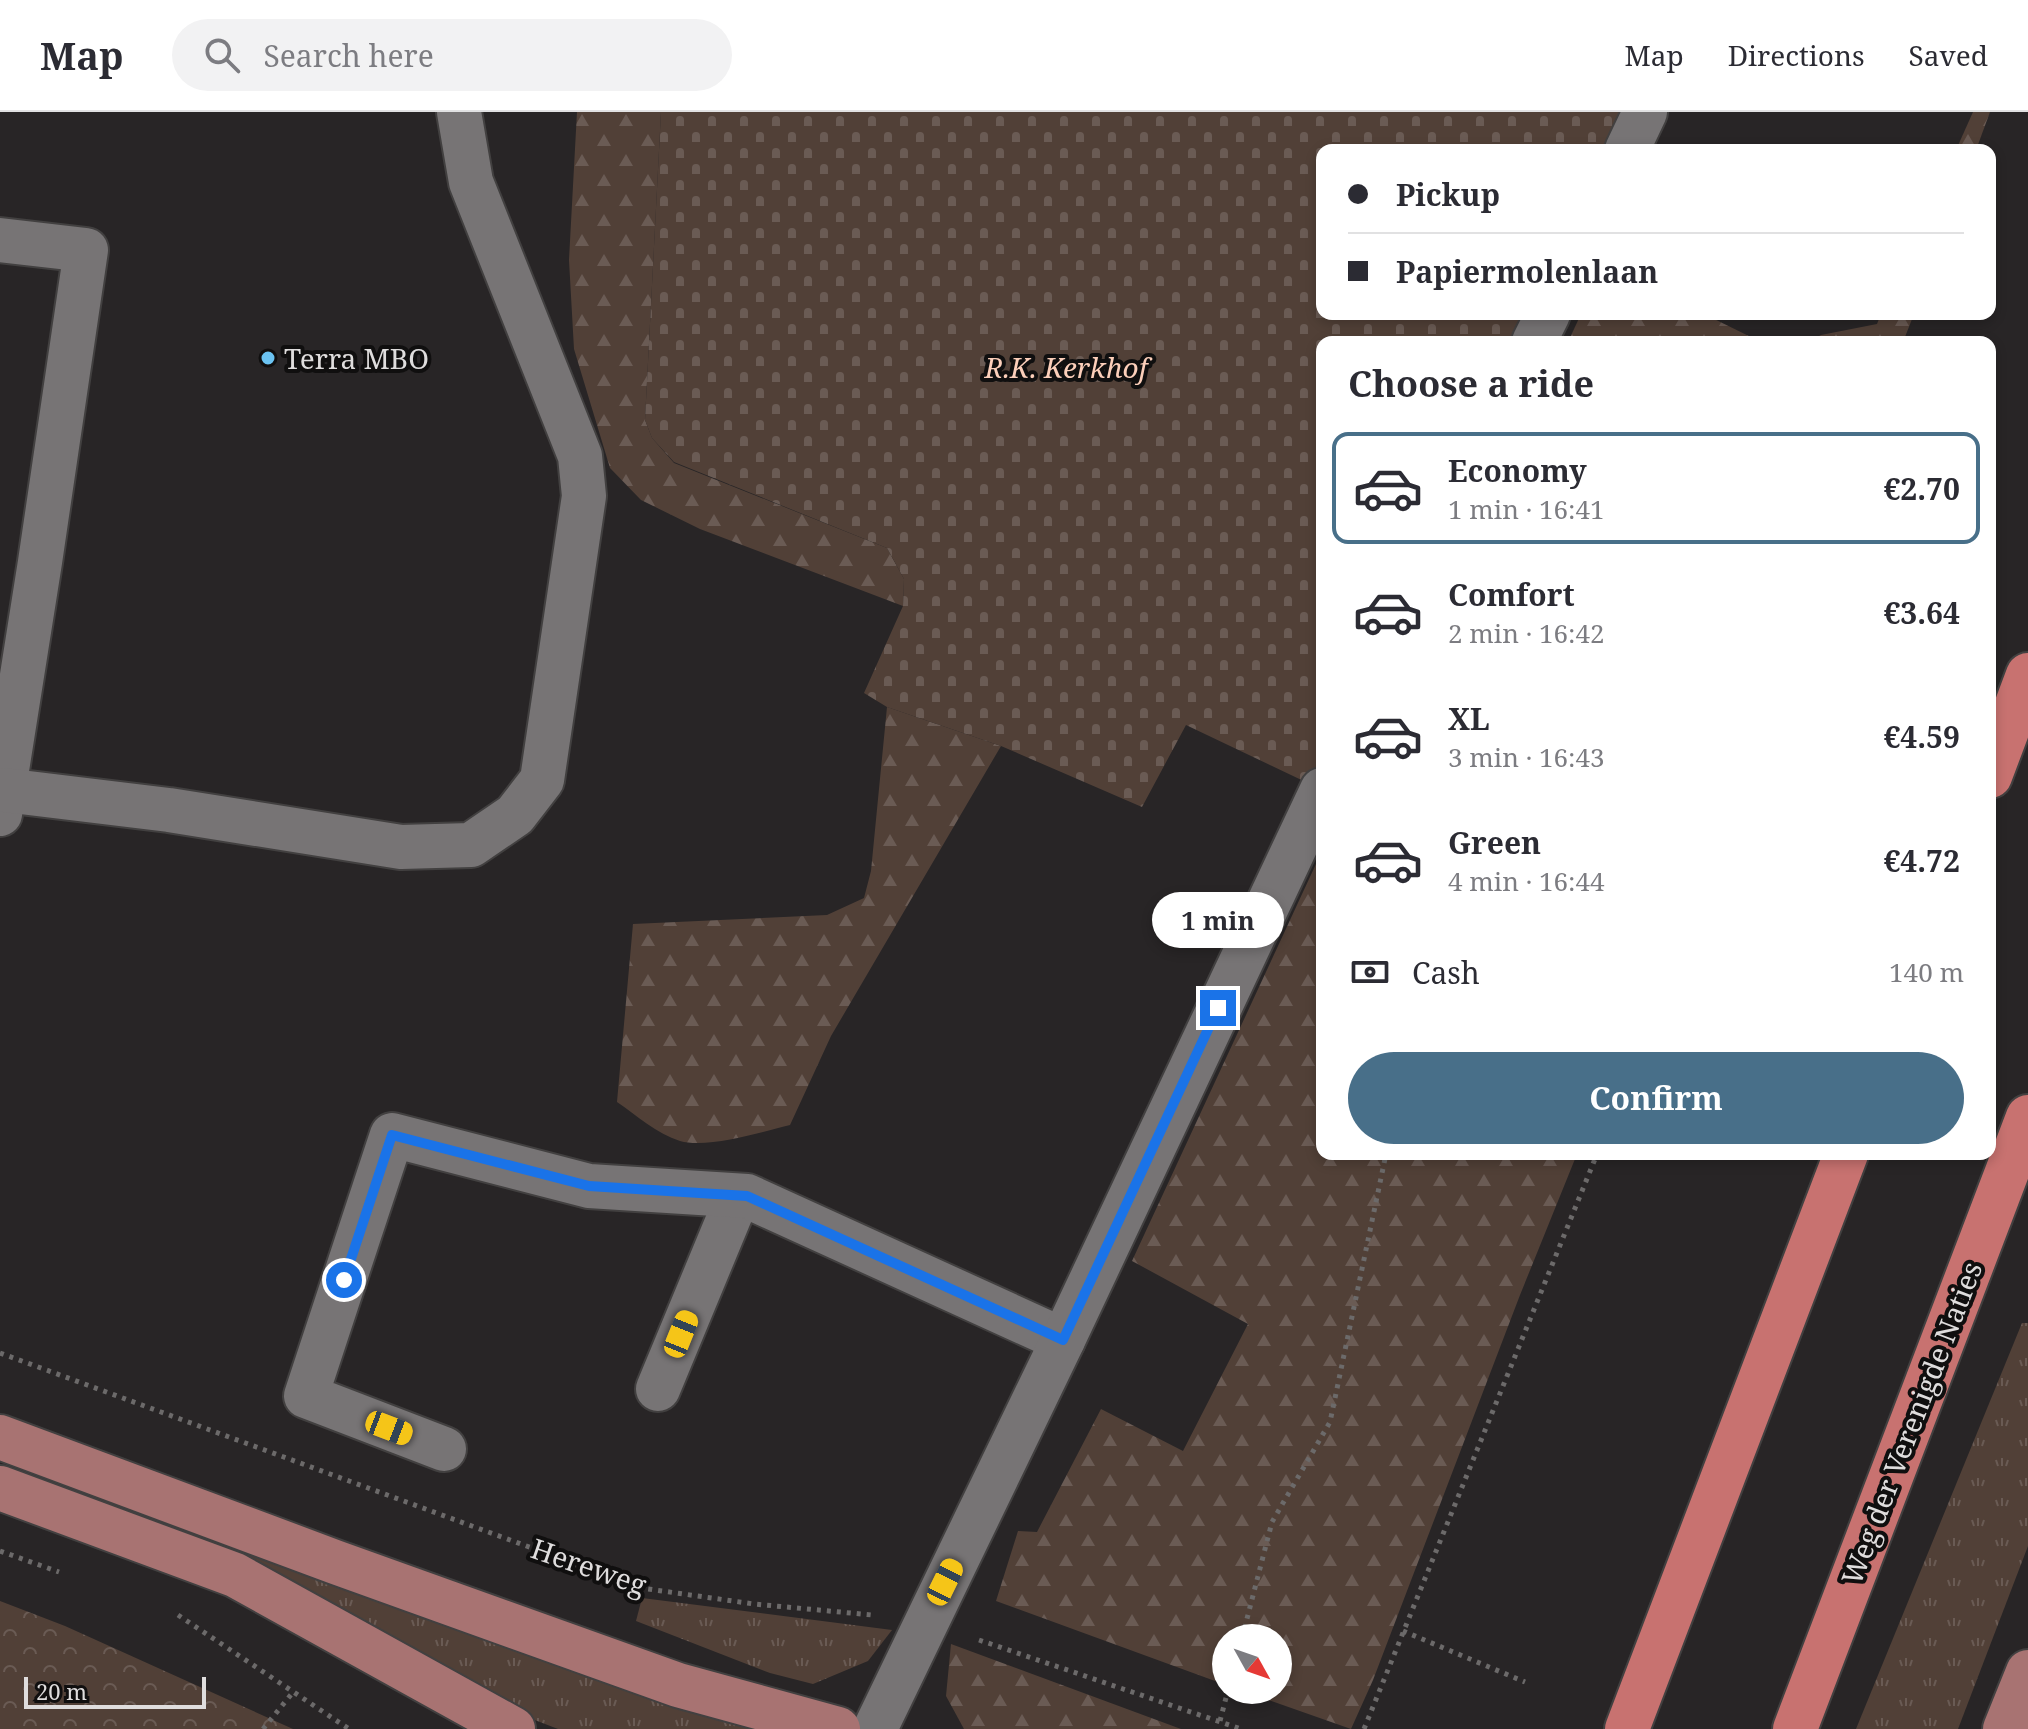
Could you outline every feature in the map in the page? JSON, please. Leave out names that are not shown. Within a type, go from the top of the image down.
[{"type":"highway","points":[[1996,760],[2028,675]]},
{"type":"highway","name":"Weg der Verenigde Naties","points":[[1795,1729],[2028,1117]]},
{"type":"highway","points":[[1627,1729],[1844,1160]]},
{"type":"main road","points":[[0,1437],[678,1685],[838,1729]]},
{"type":"main road","points":[[0,1488],[235,1575],[513,1729]]},
{"type":"main road","points":[[2005,1729],[2028,1672]]},
{"type":"street","points":[[0,240],[86,250],[2,802],[169,810],[401,847],[471,845],[515,815],[542,780],[584,496],[580,456],[471,182],[459,112]]},
{"type":"street","points":[[1630,144],[1645,112]]},
{"type":"street","points":[[875,1729],[1063,1340],[1316,803]]},
{"type":"street","points":[[444,1449],[306,1396],[392,1135],[589,1186],[747,1196],[1063,1340]]},
{"type":"street","points":[[658,1389],[738,1196]]},
{"type":"path","points":[[1246,1624],[1272,1522],[1330,1422],[1385,1160]]},
{"type":"path","points":[[1364,1729],[1595,1160]]},
{"type":"path","name":"Hereweg","points":[[0,1353],[641,1588],[754,1604],[880,1616],[927,1625],[1051,1663],[1241,1729]]},
{"type":"path","points":[[0,1551],[73,1577]]},
{"type":"path","points":[[176,1614],[349,1729]]},
{"type":"path","points":[[1403,1631],[1525,1682]]},
{"type":"path","points":[[263,1729],[294,1691]]},
{"type":"path","points":[[1220,1721],[1224,1704]]},
{"type":"green space","points":[[577,112],[661,112],[645,420],[652,438],[674,463],[887,548],[904,579],[903,606],[700,529],[641,500],[610,468],[574,349],[569,260]]},
{"type":"green space","name":"R.K. Kerkhof","points":[[661,112],[1620,112],[1605,144],[1316,144],[1316,320],[1524,320],[1518,336],[1316,336],[1316,776],[1312,785],[1186,725],[1142,807],[1001,746],[887,707],[864,693],[903,606],[904,579],[887,548],[674,462],[652,438],[645,420]]},
{"type":"green space","points":[[1973,112],[1990,112],[1978,144],[1959,144]]},
{"type":"green space","points":[[1578,320],[1716,320],[1749,336],[1571,336]]},
{"type":"green space","points":[[1879,320],[1912,320],[1905,336],[1819,336],[1821,335],[1877,324]]},
{"type":"green space","points":[[887,707],[1001,746],[831,1036],[790,1125],[705,1143],[680,1141],[663,1134],[617,1102],[633,924],[827,915],[864,898],[871,871]]},
{"type":"green space","points":[[1316,864],[1316,1160],[1575,1160],[1373,1680],[1351,1729],[1280,1704],[1292,1704],[1292,1624],[1212,1624],[1212,1680],[996,1601],[1018,1531],[1037,1532],[1101,1409],[1183,1451],[1248,1324],[1132,1261]]},
{"type":"green space","points":[[2022,1323],[2028,1323],[2028,1546],[1958,1729],[1856,1729]]},
{"type":"green space","points":[[172,1513],[797,1729],[558,1729],[527,1717],[166,1534]]},
{"type":"green space","points":[[642,1598],[892,1630],[868,1661],[813,1684],[770,1673],[636,1621]]},
{"type":"green space","points":[[0,1601],[65,1626],[293,1729],[0,1729]]},
{"type":"green space","points":[[951,1644],[1181,1729],[964,1729],[946,1696]]},
{"type":"place","name":"Terra MBO","points":[[268,358]]},
{"type":"route","points":[[344,1280],[392,1135],[589,1186],[747,1196],[1063,1340],[1218,1008]]}]
